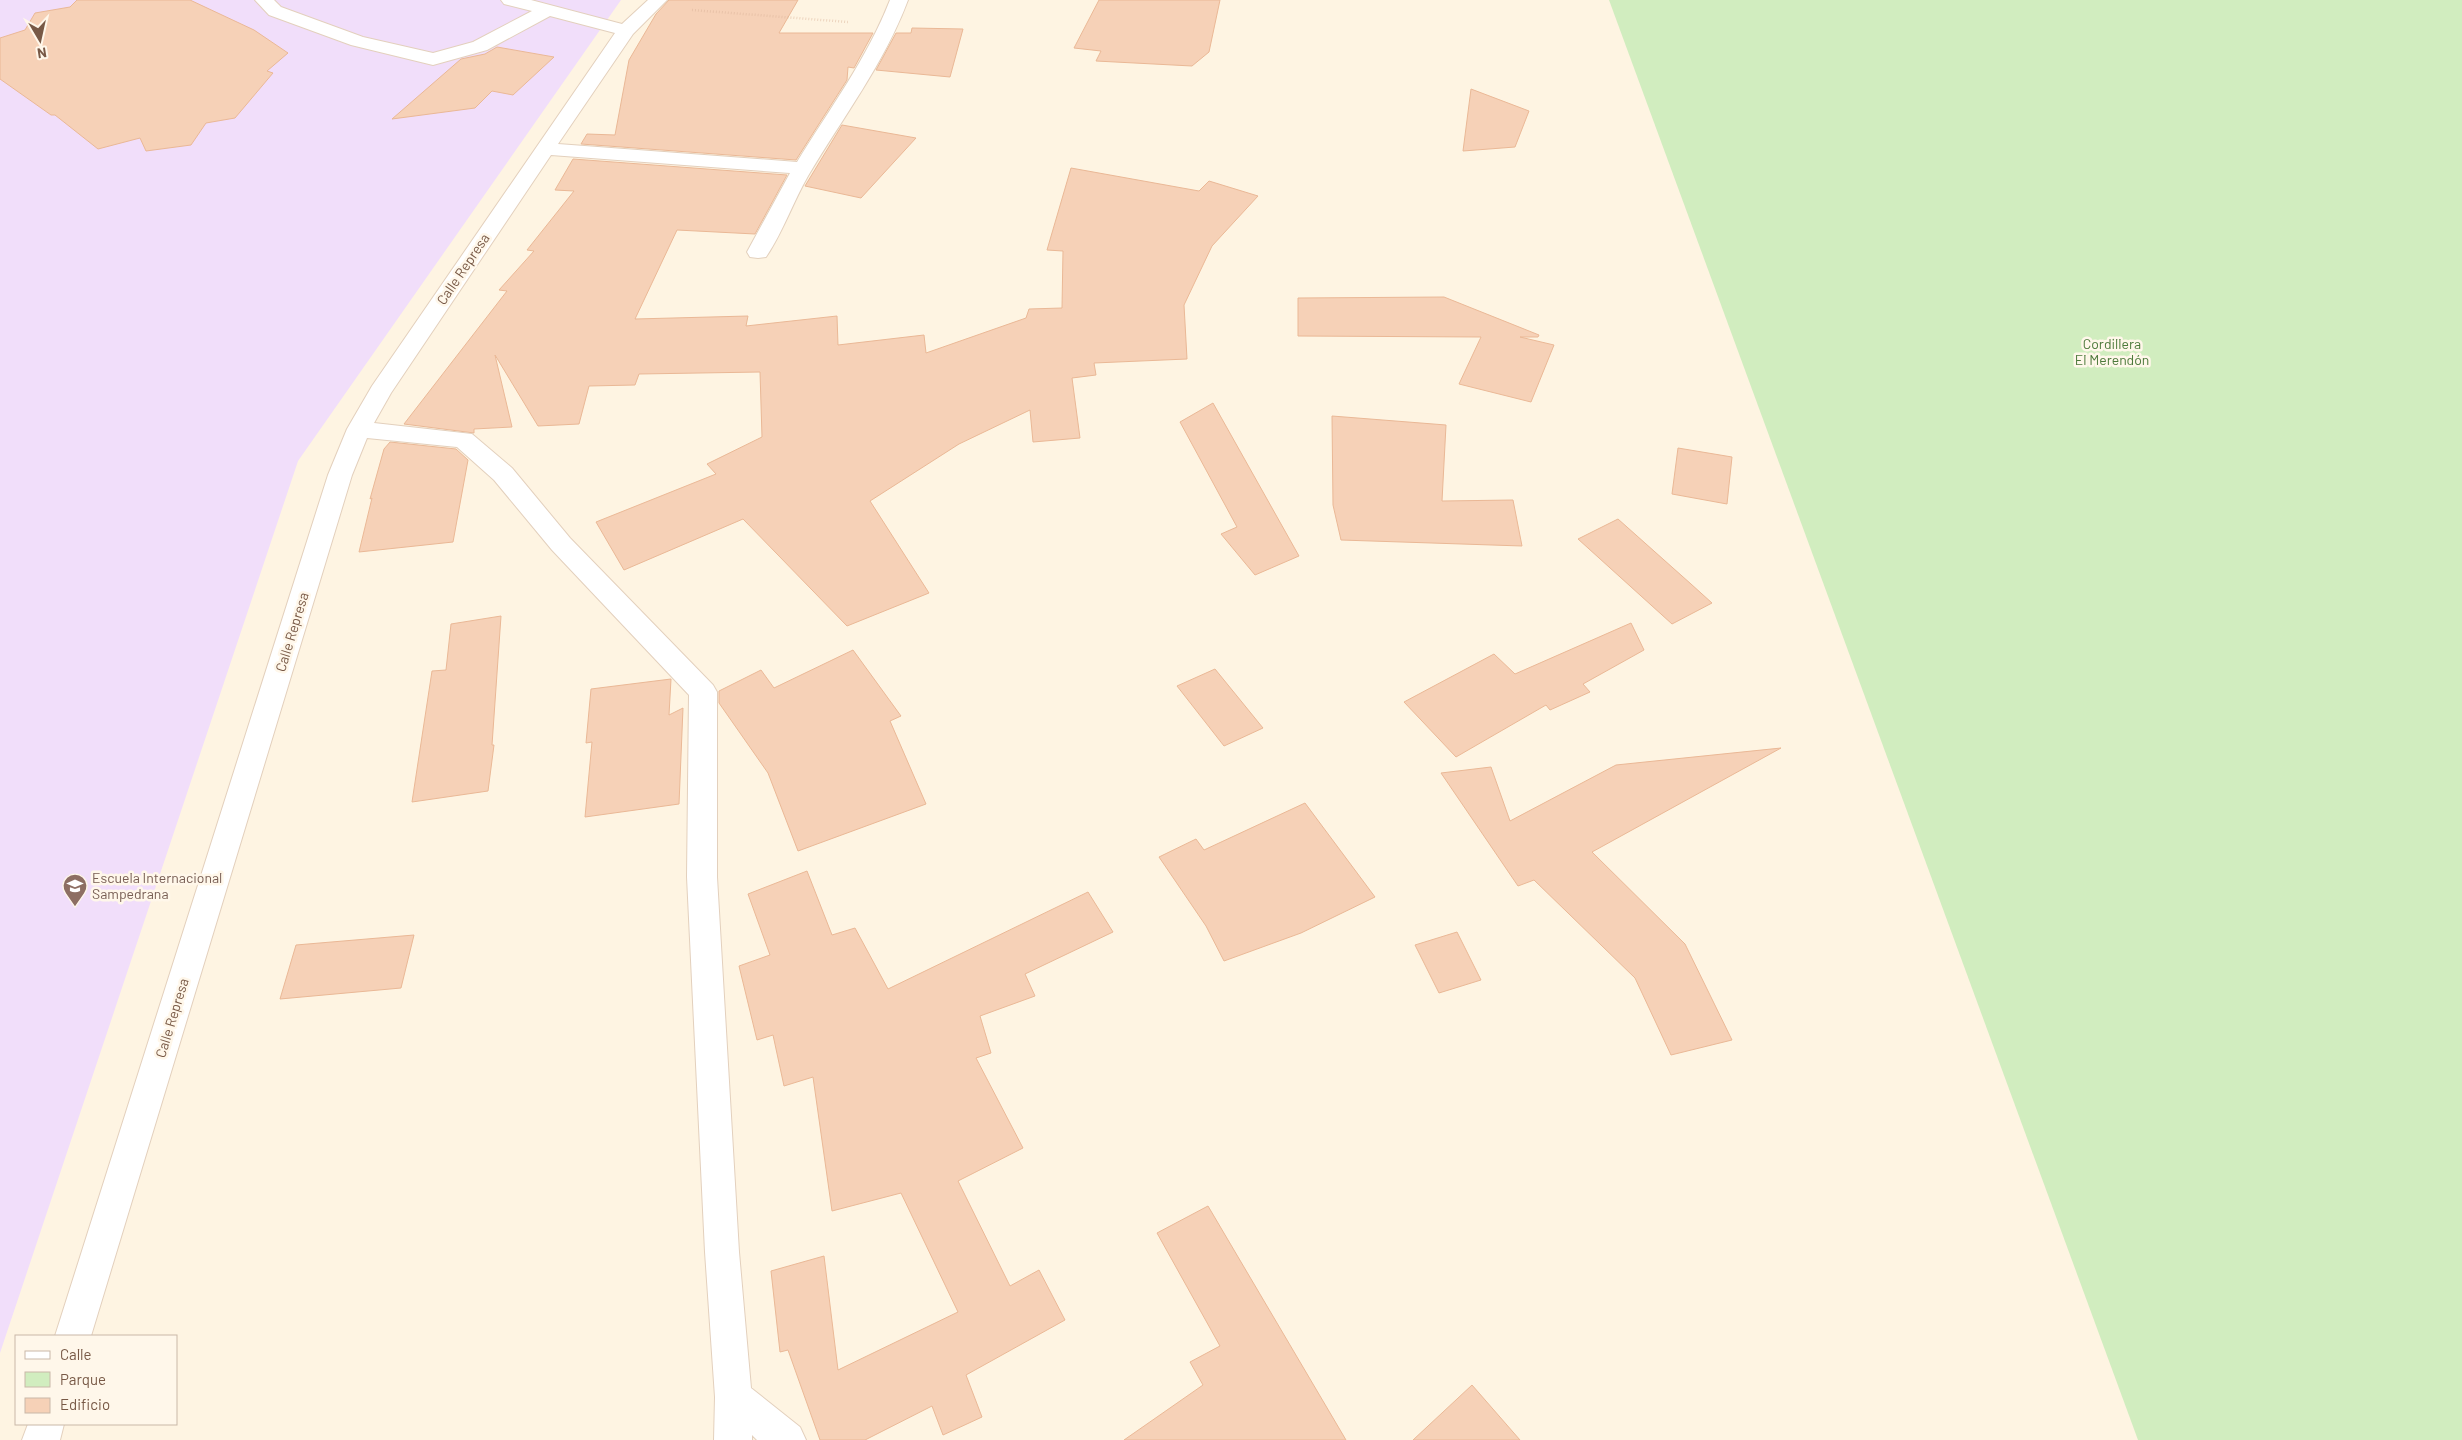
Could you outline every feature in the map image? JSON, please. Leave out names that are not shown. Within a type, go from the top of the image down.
[{"type":"street","points":[[264,0],[275,10],[356,41],[433,59],[480,46],[548,10]]},
{"type":"street","points":[[510,0],[626,30]]},
{"type":"street","name":"Calle Represa","points":[[73,1335],[340,475],[359,429],[380,390],[626,30],[658,0]]},
{"type":"street","points":[[758,252],[802,168],[869,67],[890,25],[899,0]]},
{"type":"street","points":[[545,149],[802,168]]},
{"type":"street","points":[[359,429],[464,440],[503,474],[561,544],[703,692],[702,877],[722,1252],[733,1396],[733,1440]]},
{"type":"street","points":[[733,1396],[787,1440]]},
{"type":"street","points":[[40,1440],[46,1425]]},
{"type":"path","points":[[691,10],[890,25]]},
{"type":"shaded area","name":"Escuela Internacional Sampedrana","points":[[0,0],[621,0],[298,461],[0,1353]]},
{"type":"green space","name":"Cordillera El Merendón","points":[[1609,0],[2462,0],[2462,1440],[2138,1440]]},
{"type":"building","points":[[77,0],[190,0],[254,30],[288,53],[267,71],[273,73],[235,118],[206,123],[191,145],[146,151],[140,138],[98,149],[55,115],[51,115],[0,79],[0,38],[25,30],[35,13],[70,7]]},
{"type":"building","points":[[669,0],[798,0],[779,33],[873,33],[854,68],[848,67],[847,80],[796,160],[581,144],[587,134],[615,135],[629,60],[656,14]]},
{"type":"building","points":[[1099,0],[1220,0],[1209,52],[1192,66],[1096,61],[1101,51],[1074,48]]},
{"type":"building","points":[[912,28],[963,29],[950,77],[876,70],[896,33],[911,33]]},
{"type":"building","points":[[497,47],[554,57],[513,95],[492,91],[475,108],[392,119],[461,59],[485,54]]},
{"type":"building","points":[[1471,89],[1529,111],[1515,147],[1463,151]]},
{"type":"building","points":[[842,125],[916,138],[861,198],[805,186]]},
{"type":"building","points":[[573,159],[787,175],[755,234],[677,230],[635,319],[748,316],[746,326],[837,316],[838,345],[924,335],[926,353],[1026,318],[1029,309],[1062,308],[1063,251],[1047,250],[1071,168],[1199,191],[1209,181],[1258,196],[1212,246],[1184,305],[1187,359],[1094,363],[1096,375],[1072,378],[1080,438],[1033,442],[1030,410],[959,444],[870,501],[929,593],[847,626],[743,519],[624,570],[596,522],[716,474],[707,464],[762,437],[760,372],[639,374],[635,385],[589,386],[579,424],[538,426],[495,355],[512,427],[474,429],[474,433],[404,424],[507,291],[499,290],[534,251],[527,250],[574,191],[555,190]]},
{"type":"building","points":[[1444,297],[1539,335],[1538,337],[1520,337],[1554,345],[1531,402],[1459,384],[1481,337],[1298,336],[1298,298]]},
{"type":"building","points":[[1213,403],[1299,556],[1255,575],[1221,534],[1237,527],[1180,422]]},
{"type":"building","points":[[1332,416],[1446,425],[1442,501],[1513,500],[1522,546],[1341,540],[1333,505]]},
{"type":"building","points":[[390,442],[456,449],[468,460],[453,542],[359,552],[372,498],[370,499],[384,449]]},
{"type":"building","points":[[1678,448],[1732,457],[1727,504],[1672,494]]},
{"type":"building","points":[[1618,519],[1712,603],[1672,624],[1578,539]]},
{"type":"building","points":[[501,616],[492,745],[494,745],[488,791],[412,802],[432,671],[446,670],[451,624]]},
{"type":"building","points":[[1631,623],[1644,650],[1583,684],[1590,692],[1550,710],[1546,705],[1456,757],[1404,702],[1494,654],[1515,674]]},
{"type":"building","points":[[853,650],[901,716],[890,721],[926,804],[798,851],[768,773],[719,703],[719,691],[761,670],[774,688]]},
{"type":"building","points":[[1215,669],[1263,728],[1224,746],[1177,686]]},
{"type":"building","points":[[671,679],[669,715],[683,708],[679,804],[585,817],[592,742],[586,743],[591,689]]},
{"type":"building","points":[[1781,748],[1592,852],[1685,944],[1732,1040],[1671,1055],[1635,978],[1534,880],[1518,886],[1441,773],[1491,767],[1510,821],[1616,765]]},
{"type":"building","points":[[1305,803],[1375,897],[1301,933],[1224,961],[1206,926],[1159,857],[1196,839],[1204,850]]},
{"type":"building","points":[[807,871],[832,935],[855,928],[888,989],[1088,892],[1113,932],[1025,974],[1035,996],[980,1016],[991,1053],[976,1058],[1023,1148],[958,1181],[1010,1286],[1039,1270],[1065,1320],[966,1375],[982,1417],[943,1435],[932,1406],[865,1440],[820,1440],[788,1350],[780,1352],[771,1271],[824,1256],[838,1370],[958,1312],[901,1193],[832,1211],[813,1077],[784,1086],[773,1035],[757,1040],[739,966],[770,955],[748,894]]},
{"type":"building","points":[[1457,932],[1481,980],[1439,993],[1415,945]]},
{"type":"building","points":[[414,935],[401,988],[280,999],[296,945]]},
{"type":"building","points":[[1208,1206],[1346,1440],[1124,1440],[1203,1385],[1190,1362],[1220,1346],[1157,1233]]},
{"type":"building","points":[[1472,1385],[1520,1440],[1413,1440]]},
{"type":"place","name":"Escuela Internacional Sampedrana","points":[[75,907]]}]
